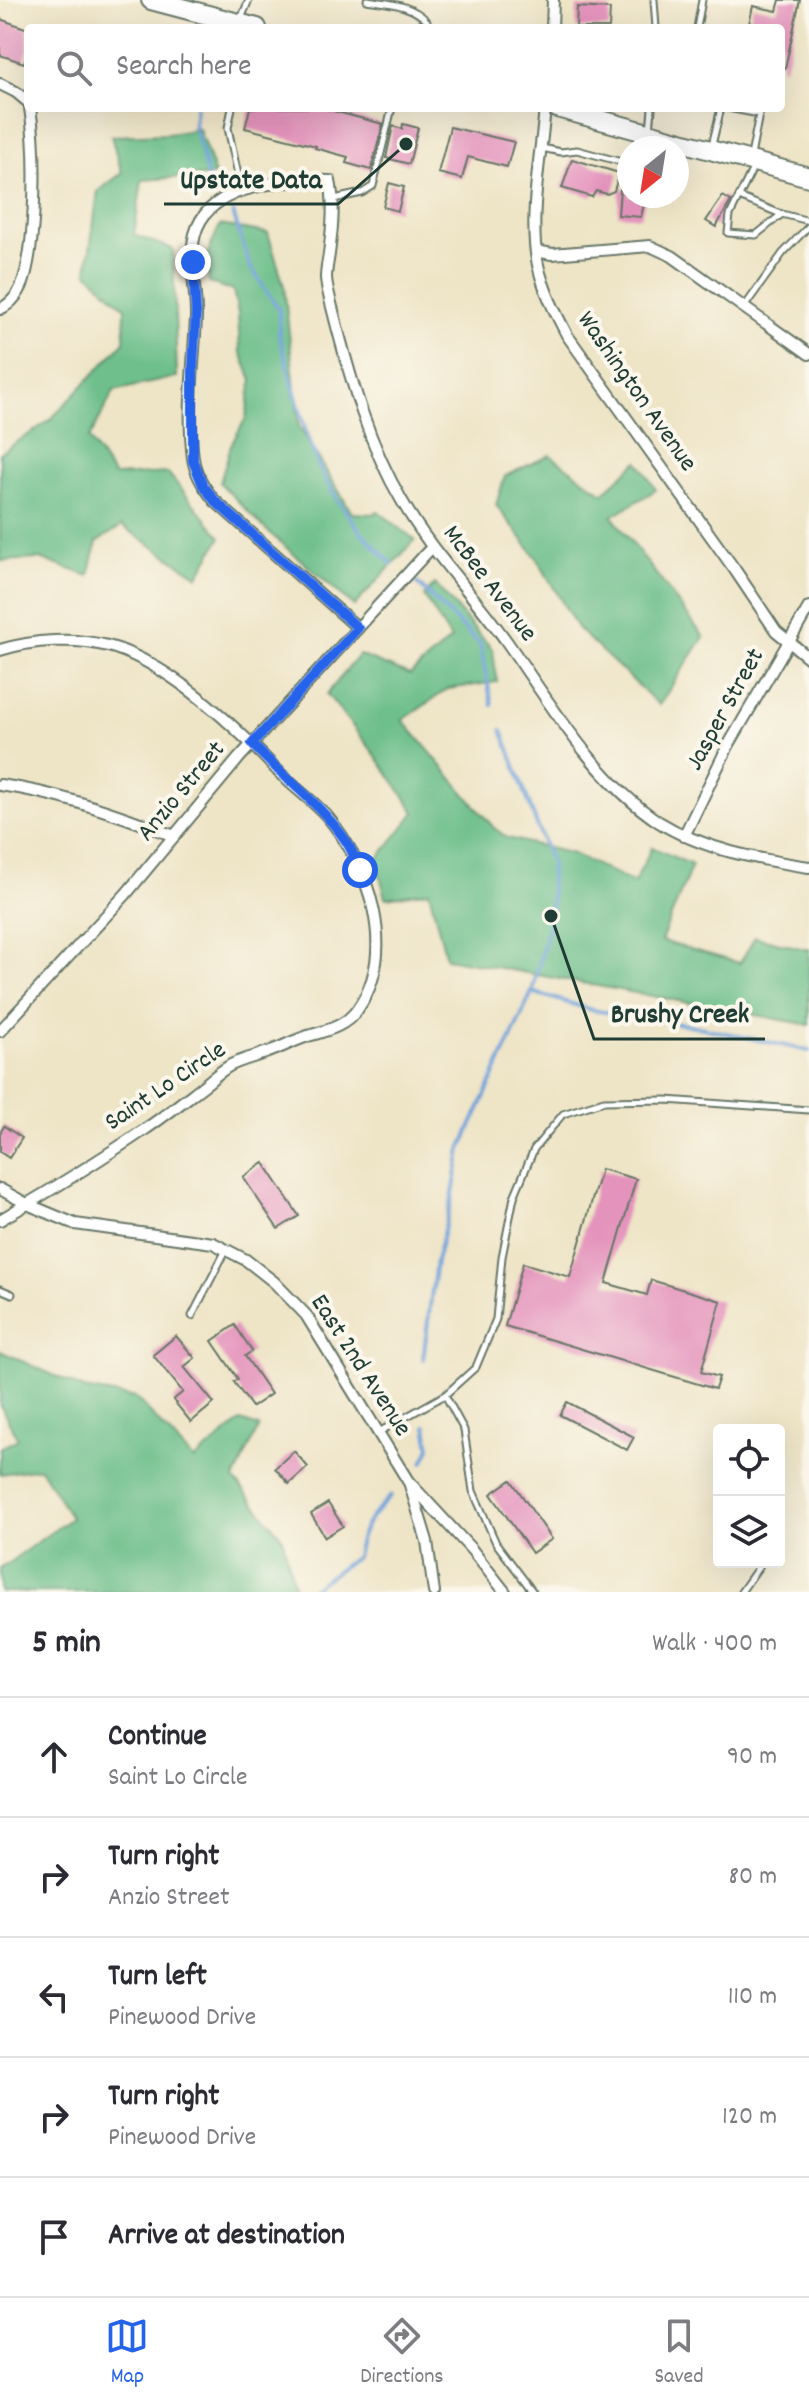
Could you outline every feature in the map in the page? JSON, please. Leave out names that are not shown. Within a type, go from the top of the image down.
[{"type":"highway","points":[[151,0],[239,24]]},
{"type":"highway","points":[[570,112],[645,136]]},
{"type":"highway","points":[[689,146],[809,177]]},
{"type":"street","points":[[552,24],[553,0]]},
{"type":"street","points":[[0,84],[24,99]]},
{"type":"street","points":[[0,309],[10,304],[25,279],[33,171],[30,112]]},
{"type":"street","name":"Washington Avenue","points":[[545,112],[536,205],[536,251],[551,305],[567,335],[776,631],[809,658]]},
{"type":"street","name":"McBee Avenue","points":[[242,190],[305,180],[330,181],[334,199],[326,277],[361,412],[378,451],[401,501],[432,547],[472,595],[539,692],[597,766],[657,820],[684,836],[717,849],[809,867]]},
{"type":"street","points":[[242,190],[216,203],[201,220],[194,239],[193,461],[203,485],[215,501],[358,628]]},
{"type":"street","points":[[536,251],[552,254],[650,246],[672,256],[809,354]]},
{"type":"street","name":"Anzio Street","points":[[0,1031],[126,894],[252,744],[432,547]]},
{"type":"street","name":"Jasper Street","points":[[684,836],[728,746],[809,607]]},
{"type":"street","name":"Saint Lo Circle","points":[[0,650],[48,642],[110,646],[171,678],[206,704],[325,814],[348,844],[374,910],[378,945],[372,982],[356,1012],[331,1031],[231,1065],[145,1130],[27,1204]]},
{"type":"street","points":[[0,785],[96,808],[174,836]]},
{"type":"street","name":"East 2nd Avenue","points":[[0,1189],[75,1224],[213,1243],[246,1260],[274,1282],[306,1315],[408,1481],[472,1550],[505,1592]]},
{"type":"street","points":[[0,1220],[27,1204]]},
{"type":"street","points":[[408,1481],[427,1541],[434,1592]]},
{"type":"lane","points":[[246,24],[249,0]]},
{"type":"lane","points":[[367,0],[409,7],[425,17],[427,24]]},
{"type":"lane","points":[[654,0],[656,24]]},
{"type":"lane","points":[[698,24],[702,0]]},
{"type":"lane","points":[[231,112],[228,128],[242,190]]},
{"type":"lane","points":[[334,199],[362,193],[373,186],[391,112]]},
{"type":"lane","points":[[651,136],[652,112]]},
{"type":"lane","points":[[711,150],[720,112]]},
{"type":"lane","points":[[749,112],[759,114],[753,161],[730,215],[728,233],[756,235],[782,214]]},
{"type":"lane","points":[[541,147],[561,152],[577,150],[617,161]]},
{"type":"lane","points":[[739,197],[809,223],[743,308]]},
{"type":"lane","points":[[379,1433],[445,1395],[476,1367],[496,1319],[502,1257],[514,1197],[534,1149],[563,1114],[604,1101],[666,1100],[809,1110]]},
{"type":"lane","points":[[192,1316],[227,1249]]},
{"type":"lane","points":[[0,1289],[12,1294]]},
{"type":"lane","points":[[445,1395],[464,1430],[473,1491],[496,1543],[533,1592]]},
{"type":"lane","points":[[741,1592],[758,1568]]},
{"type":"green space","points":[[199,129],[215,175],[142,180],[134,235],[173,249],[177,377],[114,391],[89,439],[114,476],[168,473],[221,537],[198,576],[122,526],[97,542],[89,576],[40,559],[0,561],[0,453],[49,421],[124,342],[125,308],[87,272],[98,191],[122,173],[111,136],[168,134]]},
{"type":"green space","points":[[220,225],[268,233],[284,286],[299,426],[352,513],[372,514],[378,511],[415,540],[354,606],[265,529],[220,483],[231,445],[246,418],[252,380],[240,350],[233,290],[209,283],[206,257]]},
{"type":"green space","points":[[550,455],[603,493],[638,461],[656,490],[612,516],[704,637],[659,705],[578,629],[536,557],[496,505],[505,476]]},
{"type":"green space","points":[[435,584],[493,650],[497,682],[448,689],[403,720],[494,828],[508,838],[573,854],[634,883],[652,847],[692,865],[661,941],[740,963],[755,937],[809,948],[809,1025],[446,958],[429,891],[386,898],[376,861],[415,812],[327,694],[359,655],[410,675],[451,639],[424,596]]},
{"type":"green space","points":[[0,1351],[84,1389],[136,1398],[194,1460],[241,1421],[259,1427],[234,1479],[282,1537],[296,1592],[0,1592],[0,1569],[71,1518],[40,1468],[0,1474],[0,1448],[18,1439],[0,1405]]},
{"type":"building","points":[[780,0],[800,0],[785,68],[785,24],[749,24],[753,6],[777,11]]},
{"type":"building","points":[[577,7],[610,9],[609,24],[576,24]]},
{"type":"building","points":[[0,19],[24,28],[24,63],[0,55]]},
{"type":"building","points":[[249,112],[337,112],[383,124],[371,170],[346,163],[348,157],[316,146],[245,128]]},
{"type":"building","points":[[403,124],[418,128],[409,164],[386,158],[393,126],[402,129]]},
{"type":"building","points":[[450,127],[514,142],[507,167],[468,157],[462,179],[438,173]]},
{"type":"building","points":[[572,159],[617,172],[614,191],[607,194],[596,191],[592,197],[562,188]]},
{"type":"building","points":[[389,183],[404,187],[398,211],[383,207]]},
{"type":"building","points":[[723,196],[731,201],[716,227],[706,221]]},
{"type":"building","points":[[619,208],[643,208],[641,217],[618,215]]},
{"type":"building","points":[[4,1126],[22,1138],[9,1158],[0,1152],[0,1133]]},
{"type":"building","points":[[264,1163],[299,1216],[278,1229],[243,1177]]},
{"type":"building","points":[[601,1169],[636,1179],[606,1283],[647,1295],[651,1280],[721,1301],[701,1372],[719,1377],[715,1389],[505,1326],[523,1263],[570,1277]]},
{"type":"building","points":[[235,1325],[252,1351],[245,1356],[271,1394],[252,1407],[234,1382],[238,1379],[212,1341]]},
{"type":"building","points":[[176,1336],[195,1358],[184,1367],[214,1403],[191,1422],[173,1400],[183,1392],[153,1355]]},
{"type":"building","points":[[567,1402],[634,1437],[627,1450],[560,1415]]},
{"type":"building","points":[[294,1451],[308,1467],[289,1484],[275,1468]]},
{"type":"building","points":[[511,1480],[552,1539],[532,1553],[491,1494]]},
{"type":"building","points":[[328,1503],[343,1526],[325,1537],[311,1514]]},
{"type":"waterway","points":[[196,112],[194,125],[209,181]]},
{"type":"waterway","points":[[233,213],[250,266],[279,310],[279,335],[319,467],[361,532],[392,564]]},
{"type":"waterway","points":[[417,583],[480,644],[492,705]]},
{"type":"waterway","points":[[423,1359],[436,1261],[461,1149],[532,992],[551,916],[551,863],[502,730]]},
{"type":"waterway","points":[[532,992],[592,1010],[694,1026],[809,1051]]},
{"type":"waterway","points":[[423,1463],[430,1448],[426,1426]]},
{"type":"waterway","points":[[308,1592],[356,1557],[368,1523],[391,1496]]},
{"type":"place","name":"Upstate Data","points":[[406,144]]},
{"type":"place","name":"Brushy Creek","points":[[551,916]]},
{"type":"route","points":[[193,262],[196,313],[193,461],[203,485],[215,501],[358,628],[252,744],[325,814],[348,844],[360,870]]}]
